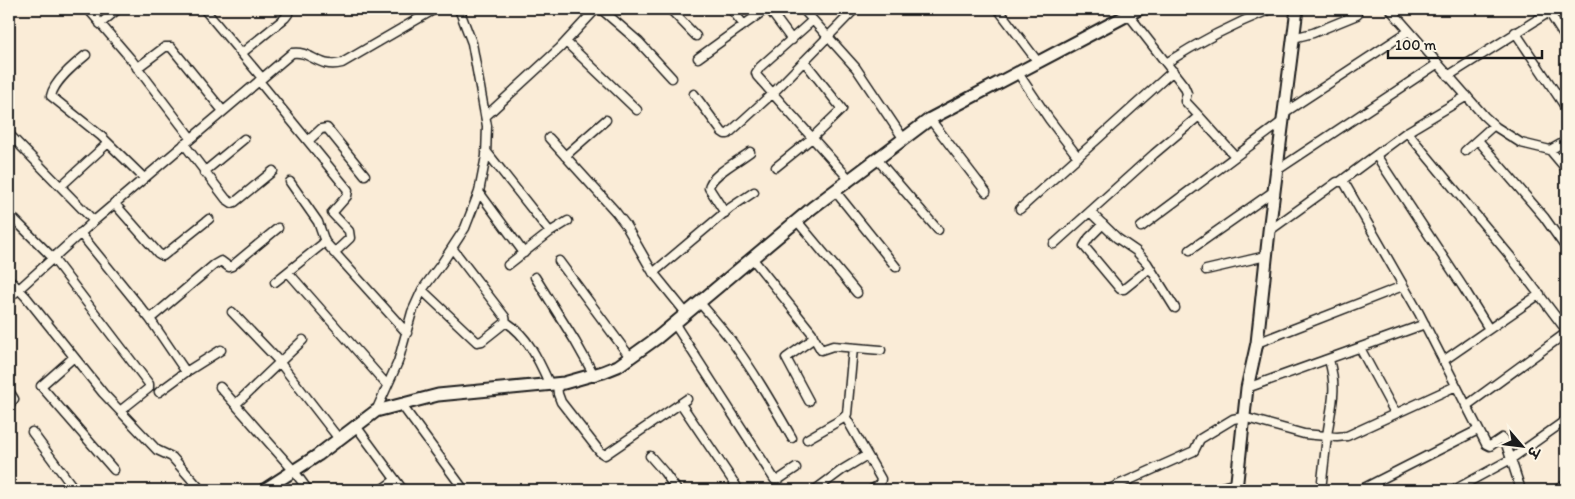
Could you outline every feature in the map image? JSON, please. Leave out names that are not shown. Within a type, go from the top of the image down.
[{"type":"street","points":[[88,9],[191,138]]},
{"type":"street","points":[[100,24],[118,9]]},
{"type":"street","points":[[204,9],[242,54],[348,190],[347,196],[332,214],[349,231],[350,238],[334,253]]},
{"type":"street","points":[[242,54],[286,18],[288,14],[286,9]]},
{"type":"street","points":[[376,411],[398,362],[412,312],[422,290],[465,228],[479,192],[486,150],[486,116],[472,43],[459,9]]},
{"type":"street","points":[[486,116],[566,42],[596,9]]},
{"type":"street","points":[[601,9],[639,42],[672,78]]},
{"type":"street","points":[[670,9],[696,36]]},
{"type":"street","points":[[731,9],[744,25]]},
{"type":"street","points":[[698,58],[766,9],[769,9],[792,40]]},
{"type":"street","points":[[803,9],[856,68],[903,138]]},
{"type":"street","points":[[694,94],[725,134],[728,134],[773,93],[855,9]]},
{"type":"street","points":[[998,9],[1038,62]]},
{"type":"street","points":[[1166,63],[1194,45],[1228,27],[1271,9]]},
{"type":"street","points":[[1212,490],[1236,487],[1247,388],[1257,343],[1276,171],[1297,9]]},
{"type":"street","points":[[1390,9],[1484,116],[1521,143],[1550,150],[1566,169]]},
{"type":"street","points":[[9,298],[52,257],[114,203],[292,52],[300,52],[332,66],[342,63],[430,10]]},
{"type":"street","points":[[1448,76],[1551,10],[1566,39]]},
{"type":"street","points":[[264,490],[318,455],[376,411],[438,395],[554,384],[594,375],[618,366],[700,302],[834,191],[930,119],[1134,12],[1166,63],[1187,90],[1185,101],[1235,156]]},
{"type":"street","points":[[1293,38],[1312,33],[1357,14]]},
{"type":"street","points":[[813,20],[756,72],[757,76],[850,180]]},
{"type":"street","points":[[1141,227],[1283,117],[1409,31]]},
{"type":"street","points":[[1515,32],[1566,108]]},
{"type":"street","points":[[566,42],[637,110]]},
{"type":"street","points":[[137,68],[165,47],[171,47],[223,111]]},
{"type":"street","points":[[86,55],[72,67],[56,86],[51,96],[108,143],[144,178]]},
{"type":"street","points":[[776,167],[812,138],[842,109],[804,61]]},
{"type":"street","points":[[1276,171],[1437,64]]},
{"type":"street","points":[[1020,209],[1173,71]]},
{"type":"street","points":[[1018,73],[1049,119],[1078,157]]},
{"type":"street","points":[[1269,231],[1407,132],[1466,96]]},
{"type":"street","points":[[1054,244],[1199,116]]},
{"type":"street","points":[[930,119],[986,192]]},
{"type":"street","points":[[565,156],[606,120]]},
{"type":"street","points":[[1465,151],[1494,125]]},
{"type":"street","points":[[308,141],[321,129],[327,128],[365,175]]},
{"type":"street","points":[[1407,132],[1540,294],[1566,332],[1466,406]]},
{"type":"street","points":[[9,134],[94,221]]},
{"type":"street","points":[[549,138],[626,224],[653,273],[686,313]]},
{"type":"street","points":[[204,172],[244,139]]},
{"type":"street","points":[[1478,140],[1544,217],[1566,248]]},
{"type":"street","points":[[1550,150],[1566,141]]},
{"type":"street","points":[[61,186],[108,143]]},
{"type":"street","points":[[184,144],[204,172],[226,199],[232,203],[273,171]]},
{"type":"street","points":[[486,150],[550,232]]},
{"type":"street","points":[[725,213],[708,188],[710,183],[715,177],[750,152]]},
{"type":"street","points":[[1376,155],[1489,330]]},
{"type":"street","points":[[878,159],[938,230]]},
{"type":"street","points":[[1341,181],[1346,184],[1425,324],[1478,430],[1488,446],[1499,438],[1504,439],[1522,490]]},
{"type":"street","points":[[290,182],[318,222],[326,242],[334,253],[407,333]]},
{"type":"street","points":[[834,191],[896,267]]},
{"type":"street","points":[[479,192],[524,253]]},
{"type":"street","points":[[653,273],[725,213],[754,192]]},
{"type":"street","points":[[1190,250],[1274,192]]},
{"type":"street","points":[[114,203],[158,253],[163,256],[209,219]]},
{"type":"street","points":[[1090,212],[1117,238],[1136,251],[1150,268],[1175,308]]},
{"type":"street","points":[[9,214],[52,257],[149,384],[149,388],[120,411]]},
{"type":"street","points":[[508,265],[550,232],[568,221]]},
{"type":"street","points":[[797,221],[857,293]]},
{"type":"street","points":[[1103,224],[1084,246],[1120,289],[1124,290],[1150,268]]},
{"type":"street","points":[[150,320],[214,265],[221,261],[229,267],[232,266],[278,228]]},
{"type":"street","points":[[80,233],[150,320],[186,372]]},
{"type":"street","points":[[276,282],[326,242]]},
{"type":"street","points":[[452,248],[505,317],[506,322],[518,329],[554,384],[561,402],[600,452],[605,455],[684,401],[739,490]]},
{"type":"street","points":[[1206,270],[1266,256]]},
{"type":"street","points":[[752,258],[808,327],[821,350],[833,346],[881,350]]},
{"type":"street","points":[[559,261],[630,357]]},
{"type":"street","points":[[288,272],[387,385]]},
{"type":"street","points":[[535,277],[594,375]]},
{"type":"street","points":[[9,279],[120,411],[158,450],[172,457],[201,490]]},
{"type":"street","points":[[1257,343],[1403,286]]},
{"type":"street","points":[[422,290],[474,341],[482,341],[506,322]]},
{"type":"street","points":[[1443,361],[1540,294]]},
{"type":"street","points":[[700,302],[741,356],[769,398],[792,438]]},
{"type":"street","points":[[232,312],[279,362],[339,439]]},
{"type":"street","points":[[674,323],[774,480],[778,480],[796,468]]},
{"type":"street","points":[[1247,388],[1425,324]]},
{"type":"street","points":[[809,401],[786,358],[810,341],[813,336]]},
{"type":"street","points":[[236,404],[303,340]]},
{"type":"street","points":[[806,439],[847,414],[853,348]]},
{"type":"street","points":[[1360,348],[1395,413]]},
{"type":"street","points":[[159,392],[221,350]]},
{"type":"street","points":[[74,357],[41,386],[114,470]]},
{"type":"street","points":[[1321,490],[1334,393],[1329,360]]},
{"type":"street","points":[[1107,490],[1194,452],[1200,439],[1228,421],[1243,417],[1304,434],[1348,436],[1456,386]]},
{"type":"street","points":[[220,387],[294,471],[308,490]]},
{"type":"street","points":[[9,390],[14,399],[9,404]]},
{"type":"street","points":[[401,404],[464,490]]},
{"type":"street","points":[[845,416],[881,482],[871,490]]},
{"type":"street","points":[[1454,490],[1511,459],[1566,420]]},
{"type":"street","points":[[356,426],[403,490]]},
{"type":"street","points":[[1360,490],[1478,430]]},
{"type":"street","points":[[32,432],[75,490]]},
{"type":"street","points":[[815,490],[867,454]]},
{"type":"street","points":[[650,456],[677,490]]},
{"type":"street","points":[[381,490],[395,480]]},
{"type":"street","points":[[1557,490],[1566,484]]}]
